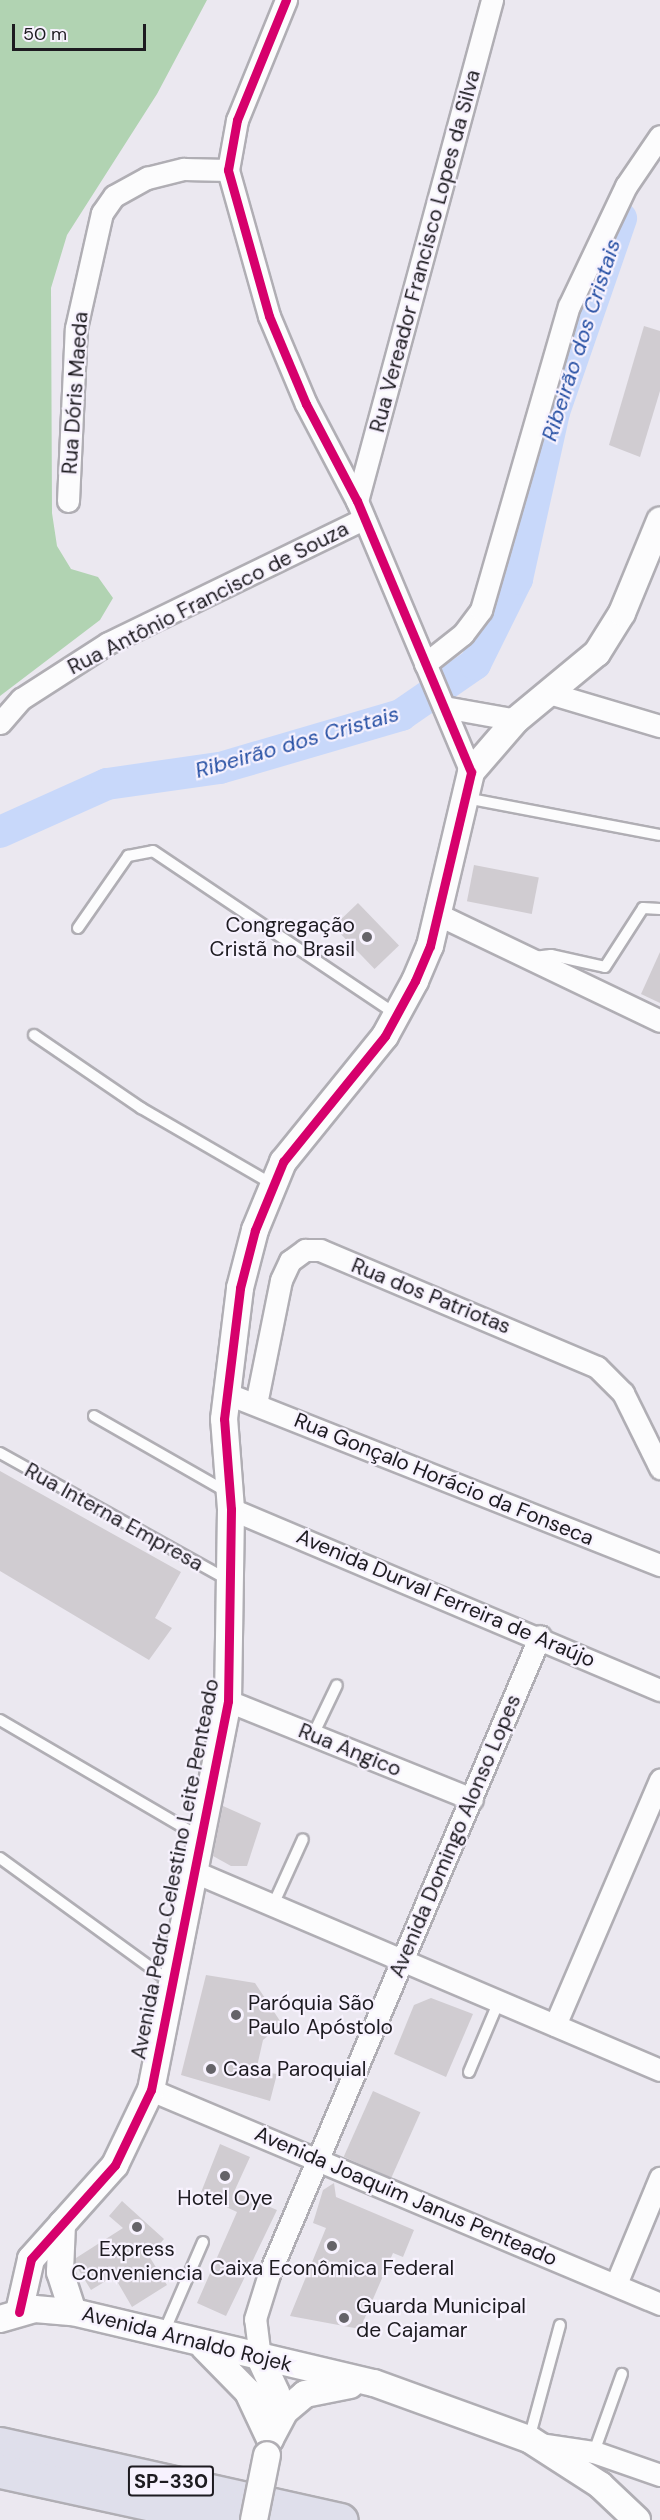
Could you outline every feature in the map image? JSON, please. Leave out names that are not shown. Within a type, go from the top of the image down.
[{"type":"highway","name":"SP-330","points":[[0,2444],[186,2515],[225,2520]]},
{"type":"highway","name":"SP-330","points":[[0,2471],[78,2474],[341,2520]]},
{"type":"highway","points":[[0,2484],[78,2474]]},
{"type":"street","points":[[286,0],[237,120],[228,170],[269,316],[306,404],[359,511],[471,772],[516,720],[597,653],[622,612],[660,521]]},
{"type":"street","name":"Rua Vereador Francisco Lopes da Silva","points":[[359,511],[492,0]]},
{"type":"street","points":[[428,670],[463,634],[481,610],[569,306],[626,186],[660,136]]},
{"type":"street","name":"Rua Dóris Maeda","points":[[68,501],[76,328],[102,213],[114,196],[147,178],[184,169],[228,170]]},
{"type":"street","name":"Rua Antônio Francisco de Souza","points":[[0,723],[21,699],[108,643],[359,511]]},
{"type":"street","points":[[549,693],[660,726]]},
{"type":"street","points":[[443,704],[516,720]]},
{"type":"street","name":"Avenida Pedro Celestino Leite Penteado","points":[[9,2316],[31,2259],[115,2164],[151,2090],[169,1981],[195,1872],[228,1701],[230,1502],[224,1419],[240,1288],[272,1184],[307,1129],[399,1016],[430,946],[462,798],[471,772]]},
{"type":"street","points":[[437,914],[660,1021]]},
{"type":"street","name":"Rua dos Patriotas","points":[[256,1404],[281,1280],[290,1261],[305,1250],[320,1250],[597,1367],[623,1393],[660,1468]]},
{"type":"street","name":"Rua Gonçalo Horácio da Fonseca","points":[[228,1394],[660,1565]]},
{"type":"street","name":"Avenida Durval Ferreira de Araújo","points":[[230,1502],[660,1690]]},
{"type":"street","name":"Avenida Domingo Alonso Lopes","points":[[268,2447],[276,2393],[260,2358],[255,2319],[316,2158],[540,1636]]},
{"type":"street","name":"Rua Angico","points":[[228,1701],[472,1799]]},
{"type":"street","points":[[555,2025],[660,1779]]},
{"type":"street","points":[[195,1872],[660,2070]]},
{"type":"street","name":"Avenida Joaquim Janus Penteado","points":[[151,2090],[660,2304]]},
{"type":"street","points":[[616,2284],[660,2178]]},
{"type":"street","points":[[62,2224],[60,2272],[73,2312]]},
{"type":"street","name":"Avenida Arnaldo Rojek","points":[[9,2316],[73,2312],[201,2345],[374,2383],[533,2441],[594,2452],[660,2475]]},
{"type":"street","points":[[201,2345],[248,2392],[268,2447],[254,2520]]},
{"type":"street","name":"Avenida Arnaldo Rojek","points":[[268,2447],[285,2411],[305,2394],[374,2383]]},
{"type":"street","name":"Avenida Arnaldo Rojek","points":[[533,2441],[600,2485],[637,2520]]},
{"type":"lane","points":[[462,798],[660,835]]},
{"type":"lane","points":[[78,928],[128,856],[153,852],[399,1016]]},
{"type":"lane","points":[[528,958],[550,955],[606,967],[643,908],[660,909]]},
{"type":"lane","points":[[34,1035],[141,1108],[272,1184]]},
{"type":"lane","points":[[93,1416],[230,1502]]},
{"type":"lane","name":"Rua Interna Empresa","points":[[0,1454],[228,1580]]},
{"type":"lane","points":[[312,1735],[337,1685]]},
{"type":"lane","points":[[0,1720],[202,1838]]},
{"type":"lane","points":[[273,1905],[303,1839]]},
{"type":"lane","points":[[0,1858],[169,1981]]},
{"type":"lane","points":[[469,2072],[498,2001]]},
{"type":"lane","points":[[163,2335],[203,2242]]},
{"type":"lane","points":[[533,2441],[560,2325]]},
{"type":"lane","points":[[594,2452],[622,2374]]},
{"type":"lane","points":[[0,2432],[78,2474]]},
{"type":"green space","points":[[0,0],[207,0],[157,94],[67,235],[51,288],[52,513],[57,546],[71,569],[98,577],[113,598],[100,620],[0,696]]},
{"type":"building","points":[[644,326],[660,331],[660,391],[640,457],[609,445]]},
{"type":"building","points":[[474,865],[539,878],[532,914],[467,901]]},
{"type":"building","name":"Congregação Cristã no Brasil","points":[[358,903],[399,945],[375,969],[334,927]]},
{"type":"building","points":[[660,952],[660,1003],[641,994]]},
{"type":"building","points":[[0,1471],[181,1572],[155,1618],[172,1628],[149,1660],[0,1571]]},
{"type":"building","points":[[223,1806],[261,1823],[247,1866],[231,1866],[213,1856]]},
{"type":"building","name":"Paróquia São Paulo Apóstolo","points":[[206,1975],[255,1983],[282,2024],[263,2040],[256,2071],[277,2074],[270,2101],[181,2075]]},
{"type":"building","points":[[431,1998],[473,2014],[446,2077],[394,2054],[414,2005]]},
{"type":"building","points":[[373,2091],[421,2112],[391,2178],[344,2157]]},
{"type":"building","points":[[220,2144],[250,2157],[234,2192],[277,2210],[226,2316],[197,2303],[237,2212],[200,2195]]},
{"type":"building","points":[[334,2183],[336,2197],[414,2230],[403,2257],[393,2253],[360,2329],[290,2316],[326,2228],[313,2223],[323,2190]]},
{"type":"building","points":[[122,2201],[164,2239],[149,2256],[167,2285],[132,2307],[114,2276],[91,2290],[75,2264],[76,2258],[123,2228],[109,2216]]},
{"type":"waterway","name":"Ribeirão dos Cristais","points":[[0,832],[107,784],[220,768],[401,715],[475,664],[517,579],[554,412],[621,218]]},
{"type":"cycle path","points":[[19,2312],[31,2259],[115,2165],[151,2090],[228,1701],[231,1509],[224,1419],[240,1288],[255,1230],[283,1162],[385,1036],[415,981],[430,946],[471,772],[357,501],[306,404],[269,316],[228,170],[237,120],[286,0]]},
{"type":"place","name":"Congregação Cristã no Brasil","points":[[367,937]]},
{"type":"place","name":"Paróquia São Paulo Apóstolo","points":[[236,2015]]},
{"type":"place","name":"Casa Paroquial","points":[[211,2069]]},
{"type":"place","name":"Hotel Oye","points":[[225,2176]]},
{"type":"place","name":"Express Conveniencia","points":[[137,2227]]},
{"type":"place","name":"Caixa Econômica Federal","points":[[332,2246]]},
{"type":"place","name":"Guarda Municipal de Cajamar","points":[[344,2318]]}]
